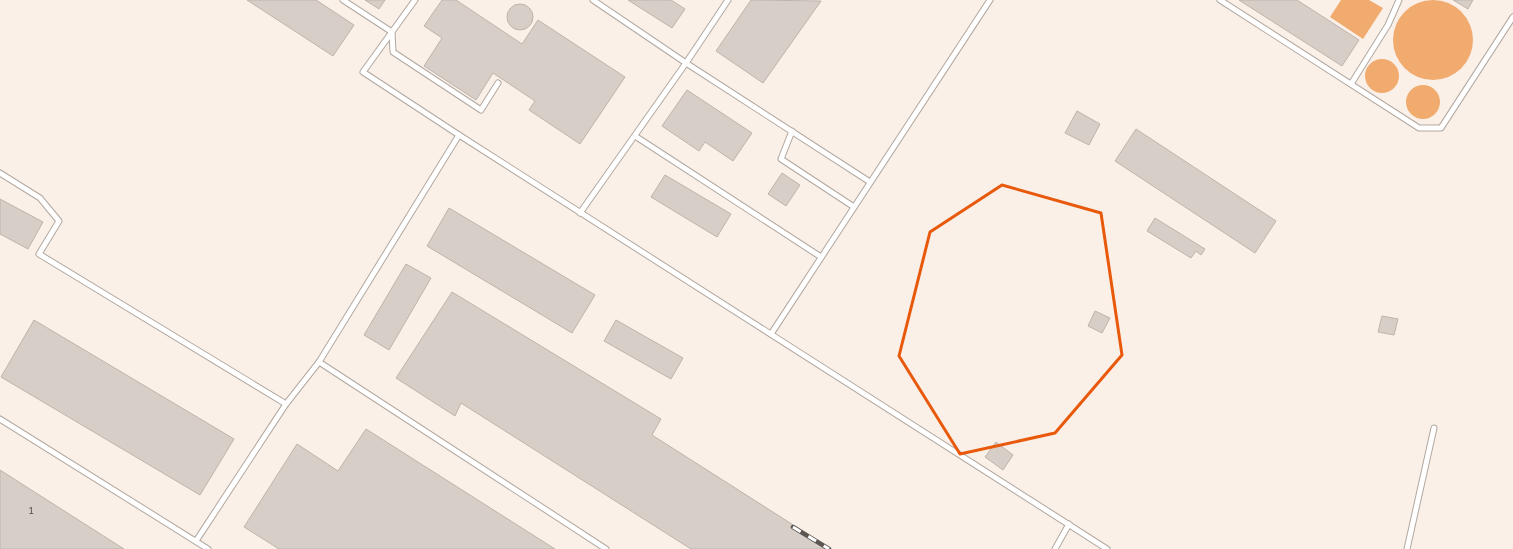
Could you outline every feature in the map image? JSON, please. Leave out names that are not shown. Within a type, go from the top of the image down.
[{"type":"lane","points":[[343,0],[392,32]]},
{"type":"lane","points":[[415,0],[364,72],[580,213],[1107,549]]},
{"type":"lane","points":[[593,0],[686,63],[870,182]]},
{"type":"lane","points":[[580,213],[686,63],[728,0]]},
{"type":"lane","points":[[771,334],[990,0]]},
{"type":"lane","points":[[1220,0],[1419,128],[1441,128],[1513,17]]},
{"type":"lane","points":[[1351,84],[1388,26],[1399,0]]},
{"type":"lane","points":[[392,32],[393,52],[481,110],[498,83]]},
{"type":"lane","points":[[792,131],[780,159],[854,207]]},
{"type":"lane","points":[[196,542],[286,404],[319,362],[459,135]]},
{"type":"lane","points":[[635,136],[821,257]]},
{"type":"lane","points":[[0,173],[40,198],[59,221],[39,254],[286,404]]},
{"type":"lane","points":[[319,362],[606,549]]},
{"type":"lane","points":[[0,419],[208,549]]},
{"type":"lane","points":[[1407,549],[1434,428]]},
{"type":"lane","points":[[1055,549],[1069,524]]},
{"type":"highlighted area","points":[[1002,185],[1101,213],[1122,355],[1055,433],[960,454],[899,356],[930,232]]},
{"type":"shaded area","points":[[1341,0],[1369,0],[1383,8],[1363,39],[1330,17]]},
{"type":"shaded area","points":[[1433,0],[1448,3],[1461,12],[1470,25],[1473,40],[1470,55],[1461,68],[1448,77],[1433,80],[1418,77],[1405,68],[1396,55],[1393,40],[1396,25],[1405,12],[1418,3]]},
{"type":"shaded area","points":[[1379,59],[1385,59],[1389,60],[1396,66],[1399,76],[1398,83],[1392,90],[1385,93],[1379,93],[1375,92],[1368,86],[1365,79],[1365,73],[1366,69],[1372,62]]},
{"type":"shaded area","points":[[1420,85],[1426,85],[1430,86],[1437,92],[1440,102],[1439,109],[1433,116],[1426,119],[1420,119],[1416,118],[1409,112],[1406,105],[1406,99],[1407,95],[1413,88]]},
{"type":"building","points":[[247,0],[316,0],[354,25],[333,56]]},
{"type":"building","points":[[365,0],[385,0],[379,9]]},
{"type":"building","points":[[442,0],[456,0],[522,44],[538,20],[625,77],[580,144],[529,110],[535,101],[493,73],[476,100],[424,66],[442,38],[424,26]]},
{"type":"building","points":[[628,0],[671,0],[685,9],[672,28]]},
{"type":"building","points":[[751,0],[821,1],[763,83],[716,51]]},
{"type":"building","points":[[1239,0],[1297,0],[1359,40],[1342,66]]},
{"type":"building","points":[[1453,0],[1473,0],[1468,9]]},
{"type":"building","points":[[520,4],[529,8],[533,17],[529,26],[520,30],[511,26],[507,17],[511,8]]},
{"type":"building","points":[[687,90],[752,133],[733,161],[705,142],[699,151],[662,126]]},
{"type":"building","points":[[1077,111],[1100,124],[1089,145],[1065,133]]},
{"type":"building","points":[[1136,129],[1276,221],[1255,253],[1115,161]]},
{"type":"building","points":[[782,173],[800,185],[786,206],[768,194]]},
{"type":"building","points":[[665,175],[731,214],[717,237],[651,197]]},
{"type":"building","points":[[0,199],[43,222],[28,249],[0,234]]},
{"type":"building","points":[[449,208],[595,295],[572,333],[427,246]]},
{"type":"building","points":[[1155,218],[1205,249],[1201,255],[1196,251],[1191,258],[1147,231]]},
{"type":"building","points":[[406,264],[431,278],[389,350],[364,335]]},
{"type":"building","points":[[452,292],[661,419],[652,435],[831,549],[691,549],[461,403],[455,416],[396,378]]},
{"type":"building","points":[[1095,311],[1110,318],[1102,333],[1088,326]]},
{"type":"building","points":[[1382,316],[1398,319],[1394,335],[1378,332]]},
{"type":"building","points":[[34,320],[234,439],[200,495],[1,377]]},
{"type":"building","points":[[616,320],[683,358],[671,379],[604,341]]},
{"type":"building","points":[[366,429],[555,549],[279,549],[244,527],[297,444],[338,471]]},
{"type":"building","points":[[996,442],[1013,455],[1003,470],[985,457]]},
{"type":"building","points":[[0,470],[124,549],[0,549]]},
{"type":"railway","points":[[793,527],[829,549]]}]
